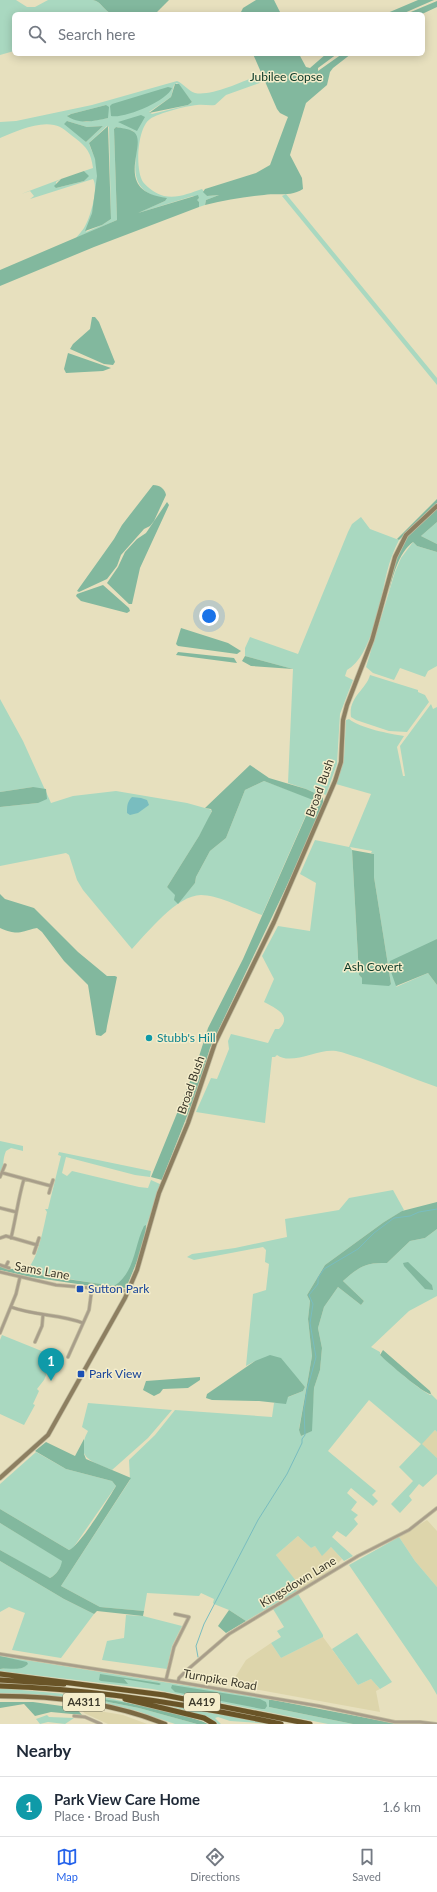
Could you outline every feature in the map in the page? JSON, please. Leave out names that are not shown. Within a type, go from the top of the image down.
[{"type":"highway","name":"A419","points":[[0,1674],[56,1680],[93,1687]]},
{"type":"highway","name":"A419","points":[[0,1680],[93,1687],[164,1695],[310,1724]]},
{"type":"highway","name":"A419","points":[[0,1686],[94,1692],[186,1705],[281,1724]]},
{"type":"highway","name":"A419","points":[[94,1692],[204,1718],[214,1724]]},
{"type":"main road","name":"Broad Bush","points":[[0,1478],[48,1435],[85,1371],[128,1291],[137,1270],[159,1194],[188,1123],[217,1038],[274,922],[335,781],[341,762],[343,720],[347,705],[367,654],[398,549],[406,535],[437,506]]},
{"type":"main road","name":"A4311","points":[[0,1696],[52,1699],[107,1706],[142,1715],[165,1724]]},
{"type":"street","points":[[0,1177],[3,1173],[5,1165]]},
{"type":"street","points":[[3,1173],[51,1186]]},
{"type":"street","points":[[11,1238],[17,1217],[16,1212],[24,1179]]},
{"type":"street","points":[[49,1193],[53,1180]]},
{"type":"street","points":[[0,1208],[16,1212]]},
{"type":"street","points":[[0,1238],[4,1236],[37,1245]]},
{"type":"street","points":[[34,1253],[39,1238]]},
{"type":"street","points":[[0,1265],[8,1267],[8,1262]]},
{"type":"street","name":"Sams Lane","points":[[0,1272],[56,1285],[128,1291]]},
{"type":"street","points":[[0,1333],[11,1307],[20,1277]]},
{"type":"street","points":[[68,1357],[90,1306],[92,1288]]},
{"type":"street","points":[[11,1307],[27,1313],[66,1317],[83,1323]]},
{"type":"street","points":[[35,1342],[42,1326],[43,1315]]},
{"type":"street","points":[[4,1324],[8,1325]]},
{"type":"street","points":[[33,1336],[37,1337]]},
{"type":"street","points":[[67,1349],[71,1350]]},
{"type":"street","name":"Kingsdown Lane","points":[[178,1682],[181,1676],[229,1634],[358,1556],[409,1530],[437,1508]]},
{"type":"street","points":[[166,1680],[174,1647],[189,1617],[175,1614]]},
{"type":"street","name":"Turnpike Road","points":[[0,1654],[319,1706],[395,1722],[420,1722],[436,1724]]},
{"type":"street","points":[[74,1716],[85,1717],[101,1724]]},
{"type":"shaded area","points":[[435,1430],[437,1432],[437,1458],[421,1444]]},
{"type":"shaded area","points":[[427,1520],[437,1531],[437,1587],[415,1561],[399,1537]]},
{"type":"shaded area","points":[[298,1536],[311,1548],[315,1546],[322,1555],[331,1547],[342,1559],[329,1572],[297,1591],[292,1583],[295,1581],[276,1555]]},
{"type":"shaded area","points":[[323,1637],[358,1685],[371,1679],[380,1689],[376,1691],[380,1712],[254,1689],[229,1687],[246,1660],[271,1643],[281,1658]]},
{"type":"shaded area","points":[[81,1708],[123,1715],[147,1724],[108,1724],[84,1713]]},
{"type":"green space","points":[[0,0],[16,0],[27,7],[35,7],[48,0],[93,0],[99,3],[109,12],[12,12],[12,52],[0,55]]},
{"type":"green space","points":[[93,0],[169,0],[157,12],[109,12]]},
{"type":"green space","points":[[256,0],[274,0],[280,12],[241,12],[243,8]]},
{"type":"green space","points":[[418,0],[434,0],[407,12],[390,12]]},
{"type":"green space","points":[[437,1],[437,7],[425,13],[411,12]]},
{"type":"green space","name":"Jubilee Copse","points":[[254,56],[300,56],[306,67],[310,68],[324,56],[334,56],[318,68],[318,71],[339,56],[348,56],[330,72],[327,85],[306,103],[290,155],[302,178],[303,189],[289,194],[269,194],[227,200],[205,205],[206,200],[219,195],[207,196],[203,192],[205,189],[256,173],[270,165],[288,117],[280,113]]},
{"type":"green space","points":[[262,74],[265,81],[226,95],[215,105],[192,106],[159,114],[150,119],[142,131],[138,159],[140,176],[143,182],[150,189],[158,194],[169,197],[183,195],[202,189],[207,196],[219,195],[206,200],[205,205],[199,207],[199,202],[196,200],[199,198],[193,196],[135,214],[165,201],[166,198],[155,196],[142,188],[138,181],[135,167],[137,143],[136,136],[133,131],[116,127],[114,129],[117,220],[76,238],[84,228],[91,211],[95,189],[93,179],[30,199],[34,196],[30,191],[21,194],[61,179],[56,182],[56,188],[84,181],[88,176],[84,171],[93,168],[90,154],[85,147],[62,128],[48,124],[41,124],[26,128],[0,138],[0,122],[16,121],[92,105],[177,81],[192,92],[202,94],[210,93]],"holes":[[[177,83],[192,102],[188,105],[152,114],[149,112],[171,97],[174,85]],[[106,105],[108,118],[86,122],[68,117],[68,115]],[[67,121],[87,127],[103,126],[86,142]],[[107,126],[109,127],[111,219],[86,232],[94,205],[98,176],[95,158],[89,143]]]},
{"type":"green space","points":[[175,84],[179,84],[192,102],[188,105],[149,113],[171,97]]},
{"type":"green space","points":[[168,87],[172,88],[162,98],[154,103],[135,112],[125,115],[111,116],[110,106],[112,104]]},
{"type":"green space","points":[[106,105],[109,107],[108,118],[92,121],[77,121],[67,116],[71,114]]},
{"type":"green space","points":[[141,115],[145,117],[137,131],[118,122]]},
{"type":"green space","points":[[67,121],[87,127],[103,126],[86,142],[64,124]]},
{"type":"green space","points":[[108,126],[111,219],[102,225],[85,231],[92,213],[97,176],[95,159],[89,143]]},
{"type":"green space","points":[[116,127],[134,132],[137,138],[135,177],[140,186],[150,194],[167,198],[165,201],[138,213],[198,195],[199,198],[197,200],[199,202],[199,207],[94,247],[0,286],[0,270],[117,220],[114,129]]},
{"type":"green space","points":[[84,171],[89,176],[84,181],[56,188],[54,186],[61,179]]},
{"type":"green space","points":[[286,194],[437,378],[437,385],[282,196]]},
{"type":"green space","points":[[92,317],[95,317],[99,322],[115,362],[113,365],[104,364],[70,349],[73,344],[90,329]]},
{"type":"green space","points":[[68,353],[111,368],[103,371],[66,373],[64,369]]},
{"type":"green space","points":[[153,485],[162,488],[166,495],[154,521],[150,526],[144,529],[121,555],[117,566],[107,579],[79,592],[77,591],[114,539],[122,525]]},
{"type":"green space","points":[[437,499],[437,503],[399,540],[397,539]]},
{"type":"green space","points":[[167,502],[169,505],[140,568],[132,604],[129,604],[107,583],[118,567],[125,552],[137,539],[146,533]]},
{"type":"green space","points":[[437,508],[437,522],[421,536],[437,544],[437,552],[417,546],[413,542],[403,552],[394,573],[388,594],[396,558],[407,536]]},
{"type":"green space","points":[[361,517],[370,529],[399,540],[389,563],[378,611],[369,640],[363,653],[356,663],[347,670],[345,676],[353,680],[340,714],[337,764],[326,795],[318,792],[317,794],[288,783],[293,669],[245,656],[245,648],[250,637],[298,654],[348,532],[352,524]]},
{"type":"green space","points":[[437,522],[437,544],[421,536]]},
{"type":"green space","points":[[413,542],[417,546],[437,552],[437,666],[428,671],[425,677],[400,668],[394,680],[373,673],[366,667],[395,572],[401,558]]},
{"type":"green space","points":[[103,585],[129,608],[130,611],[127,613],[81,601],[76,596],[77,594]]},
{"type":"green space","points":[[181,628],[228,643],[241,651],[237,654],[178,646],[176,644]]},
{"type":"green space","points":[[178,652],[234,658],[237,663],[176,655]]},
{"type":"green space","points":[[245,656],[293,669],[251,666],[242,661]]},
{"type":"green space","points":[[370,675],[418,690],[418,692],[425,695],[429,702],[407,732],[389,731],[351,717],[352,704]]},
{"type":"green space","points":[[0,699],[23,741],[51,803],[73,796],[116,791],[187,803],[212,810],[206,825],[167,887],[183,897],[195,883],[196,877],[210,851],[226,838],[245,790],[264,781],[313,799],[262,915],[215,897],[201,895],[192,897],[182,901],[163,916],[132,949],[83,890],[77,880],[69,855],[66,853],[0,866],[0,807],[38,803],[33,787],[0,792]]},
{"type":"green space","points":[[431,704],[433,709],[437,707],[437,939],[396,987],[428,973],[437,985],[437,1087],[345,1053],[329,1051],[290,1059],[277,1055],[272,1057],[265,1123],[196,1112],[211,1078],[217,1079],[229,1049],[228,1041],[231,1034],[268,1043],[275,1029],[279,1029],[283,1024],[284,1020],[281,1012],[264,1002],[274,979],[262,956],[278,926],[310,931],[316,883],[300,874],[315,840],[349,847],[371,794],[336,784],[344,758],[346,720],[349,719],[360,725],[375,730],[404,736],[397,747],[403,776],[405,776],[400,746]],"holes":[[[350,847],[372,851],[371,853],[374,854],[374,877],[391,984],[362,984],[362,978],[359,975],[352,850]]]},
{"type":"green space","points":[[250,765],[269,778],[306,789],[317,794],[314,799],[319,795],[323,798],[323,805],[290,879],[210,1048],[198,1088],[162,1180],[151,1177],[195,1069],[208,1028],[243,959],[313,800],[264,781],[245,790],[226,838],[210,851],[196,877],[195,883],[178,904],[174,900],[175,895],[167,887],[199,836],[212,811],[211,809],[205,808]]},
{"type":"green space","points":[[33,787],[46,789],[47,799],[38,803],[0,807],[0,792]]},
{"type":"green space","name":"Ash Covert","points":[[352,850],[374,854],[374,877],[391,984],[389,986],[362,984],[362,978],[359,975]]},
{"type":"green space","points":[[0,894],[5,899],[34,908],[78,952],[107,976],[117,977],[106,1032],[101,1036],[96,1035],[88,985],[64,961],[42,932],[37,928],[15,933],[0,928]]},
{"type":"green space","points":[[437,939],[437,985],[428,973],[396,986],[389,966],[390,961]]},
{"type":"green space","points":[[0,1141],[23,1146],[23,1151],[11,1148],[6,1151],[0,1174]]},
{"type":"green space","points":[[59,1152],[151,1171],[150,1177],[135,1175],[66,1157],[62,1173],[67,1176],[72,1171],[139,1187],[148,1188],[151,1180],[162,1185],[125,1288],[25,1272],[34,1260],[40,1244],[47,1212],[45,1209],[48,1209],[61,1156],[58,1155]]},
{"type":"green space","points":[[393,1190],[404,1210],[384,1222],[325,1265],[307,1295],[310,1301],[308,1319],[312,1356],[299,1429],[301,1436],[311,1431],[314,1388],[320,1370],[322,1348],[318,1328],[324,1307],[338,1287],[361,1305],[364,1301],[343,1281],[363,1266],[373,1263],[387,1263],[410,1241],[425,1238],[437,1229],[437,1296],[409,1311],[371,1347],[380,1352],[380,1355],[411,1382],[430,1395],[431,1394],[437,1400],[437,1432],[435,1430],[422,1444],[437,1458],[437,1474],[423,1487],[419,1484],[409,1496],[412,1500],[400,1513],[391,1504],[413,1481],[399,1467],[421,1444],[369,1400],[328,1451],[376,1491],[372,1495],[378,1501],[373,1506],[351,1488],[347,1493],[357,1502],[351,1510],[358,1515],[354,1519],[358,1524],[346,1537],[337,1531],[332,1537],[353,1556],[344,1561],[331,1547],[322,1556],[315,1546],[311,1548],[298,1536],[276,1555],[296,1581],[292,1583],[297,1591],[246,1621],[229,1610],[214,1604],[214,1599],[201,1593],[199,1596],[147,1593],[144,1611],[100,1607],[61,1586],[130,1480],[129,1460],[155,1435],[175,1410],[272,1417],[274,1403],[303,1391],[305,1387],[299,1380],[255,1361],[246,1366],[253,1294],[266,1290],[269,1264],[265,1262],[266,1250],[263,1247],[194,1260],[187,1257],[192,1254],[235,1248],[287,1237],[285,1219],[339,1210],[349,1198]]},
{"type":"green space","points":[[437,1202],[437,1229],[425,1238],[410,1241],[387,1263],[373,1263],[363,1266],[343,1281],[364,1301],[361,1305],[338,1287],[324,1307],[318,1328],[322,1348],[320,1370],[314,1388],[312,1431],[301,1436],[299,1430],[312,1356],[308,1319],[310,1301],[307,1295],[325,1265],[384,1222],[402,1211]]},
{"type":"green space","points":[[146,1225],[145,1242],[126,1288],[91,1286],[31,1277],[0,1270],[0,1266],[11,1269],[26,1269],[26,1273],[114,1286],[121,1281],[130,1267],[144,1226]]},
{"type":"green space","points":[[408,1262],[432,1285],[433,1290],[425,1289],[404,1266],[403,1263]]},
{"type":"green space","points":[[2,1335],[54,1356],[44,1380],[37,1389],[39,1391],[33,1404],[35,1405],[24,1425],[0,1414],[0,1340]]},
{"type":"green space","points":[[383,1350],[430,1391],[431,1394],[414,1384],[384,1359],[380,1355]]},
{"type":"green space","points":[[270,1355],[281,1358],[305,1387],[303,1391],[288,1397],[286,1404],[259,1401],[212,1400],[206,1398],[207,1394],[255,1361]]},
{"type":"green space","points":[[200,1377],[200,1380],[188,1388],[163,1389],[160,1393],[154,1396],[143,1390],[146,1381]]},
{"type":"green space","points":[[88,1403],[172,1410],[148,1438],[112,1470],[91,1461],[84,1453],[84,1440],[88,1431],[82,1427]]},
{"type":"green space","points":[[84,1439],[84,1454],[86,1459],[131,1478],[61,1586],[100,1607],[144,1611],[143,1616],[97,1611],[94,1614],[64,1599],[0,1561],[0,1550],[50,1578],[58,1571],[62,1561],[0,1523],[0,1509],[69,1550],[74,1547],[94,1521],[116,1486],[112,1481],[66,1469],[35,1451],[46,1442],[75,1456]]},
{"type":"green space","points":[[36,1452],[66,1469],[112,1481],[116,1486],[73,1548],[69,1550],[0,1509],[0,1484]]},
{"type":"green space","points":[[0,1523],[63,1561],[60,1569],[50,1578],[0,1550]]},
{"type":"green space","points":[[399,1537],[415,1561],[437,1587],[437,1695],[349,1565]]},
{"type":"green space","points":[[0,1561],[64,1599],[94,1614],[61,1658],[12,1650],[25,1613],[9,1607],[0,1612]]},
{"type":"green space","points":[[298,1594],[323,1637],[281,1658],[271,1643],[281,1637],[277,1631],[284,1627],[273,1609]]},
{"type":"green space","points":[[229,1610],[246,1621],[226,1633],[218,1626]]},
{"type":"green space","points":[[126,1615],[143,1616],[182,1626],[172,1646],[167,1669],[102,1660],[107,1641],[124,1638]]},
{"type":"green space","points":[[357,1633],[392,1682],[380,1689],[371,1679],[358,1685],[332,1649]]},
{"type":"green space","points":[[0,1656],[270,1699],[269,1707],[353,1724],[328,1724],[152,1689],[0,1671],[0,1669],[11,1667],[17,1669]]},
{"type":"green space","points":[[0,1656],[27,1662],[28,1664],[19,1669],[0,1669]]},
{"type":"green space","points":[[100,1674],[161,1684],[159,1685],[124,1679],[128,1684],[101,1681],[99,1680]]},
{"type":"green space","points":[[172,1685],[260,1699],[266,1702],[267,1706],[265,1709],[262,1709],[175,1692],[171,1688]]},
{"type":"green space","points":[[0,1688],[109,1698],[206,1721],[211,1724],[197,1719],[115,1701],[88,1698],[139,1708],[197,1724],[175,1724],[137,1711],[104,1703],[0,1694]]},
{"type":"green space","points":[[88,1698],[112,1700],[149,1707],[199,1720],[208,1724],[197,1724],[139,1708]]},
{"type":"green space","points":[[269,1700],[398,1724],[353,1724],[269,1707]]},
{"type":"green space","points":[[0,1702],[33,1702],[76,1708],[82,1715],[51,1712],[35,1716],[24,1704],[0,1708]]},
{"type":"green space","points":[[159,1703],[211,1711],[272,1724],[230,1721],[218,1717],[215,1718],[221,1724],[218,1724],[208,1717]]},
{"type":"green space","points":[[47,1715],[49,1717],[74,1718],[65,1724],[48,1722],[40,1724],[36,1719]]},
{"type":"water","points":[[132,797],[147,800],[149,805],[138,813],[130,815],[127,813],[127,806]]},
{"type":"waterway","points":[[198,1657],[196,1646],[204,1624],[258,1520],[287,1474],[305,1435],[304,1410],[307,1390],[316,1357],[310,1323],[313,1304],[309,1295],[318,1284],[318,1278],[324,1269],[358,1249],[374,1233],[394,1218],[410,1216],[419,1212],[437,1209]]},
{"type":"place","name":"Stubb's Hill","points":[[149,1038]]},
{"type":"place","name":"Sutton Park","points":[[80,1289]]},
{"type":"place","name":"Park View","points":[[81,1374]]},
{"type":"place","name":"Park View Care Home","points":[[51,1381]]}]
